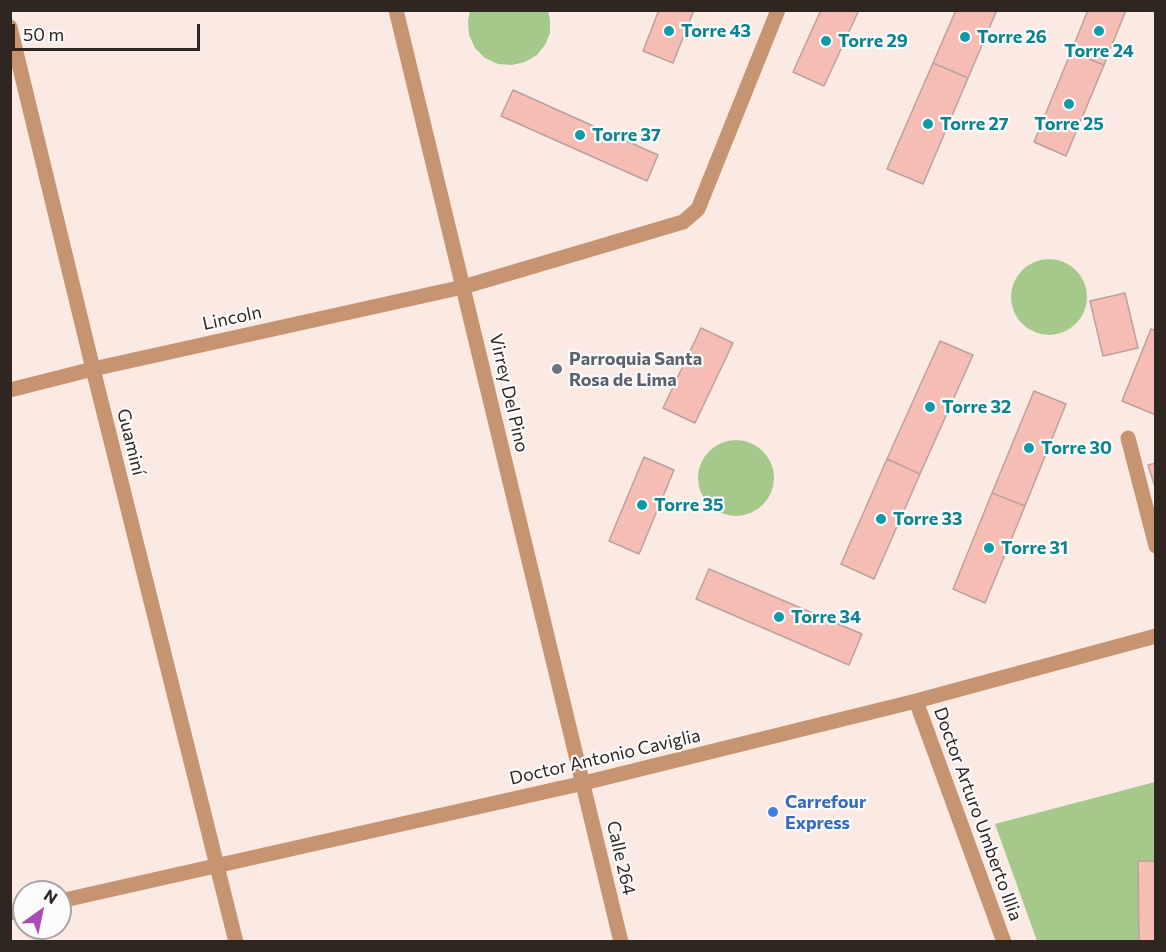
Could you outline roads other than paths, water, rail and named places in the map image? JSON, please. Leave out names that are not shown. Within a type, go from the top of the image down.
[{"type":"street","name":"Virrey Del Pino","points":[[396,10],[584,783]]},
{"type":"street","name":"Lincoln","points":[[10,390],[93,369],[463,287],[683,222],[698,209],[778,10]]},
{"type":"street","name":"Guaminí","points":[[10,27],[236,942]]},
{"type":"street","points":[[1128,438],[1155,546]]},
{"type":"street","name":"Doctor Antonio Caviglia","points":[[72,898],[584,783],[916,701],[1155,636]]},
{"type":"street","name":"Doctor Arturo Umberto Illia","points":[[916,701],[1004,942]]},
{"type":"street","name":"Calle 264","points":[[584,783],[621,942]]},
{"type":"place","name":"Torre 43","points":[[669,31]]},
{"type":"place","name":"Torre 24","points":[[1099,31]]},
{"type":"place","name":"Torre 26","points":[[965,37]]},
{"type":"place","name":"Torre 29","points":[[826,41]]},
{"type":"place","name":"Torre 25","points":[[1069,104]]},
{"type":"place","name":"Torre 27","points":[[928,124]]},
{"type":"place","name":"Torre 37","points":[[580,135]]},
{"type":"place","name":"Parroquia Santa Rosa de Lima","points":[[557,369]]},
{"type":"place","name":"Torre 32","points":[[930,407]]},
{"type":"place","name":"Torre 30","points":[[1029,448]]},
{"type":"place","name":"Torre 35","points":[[642,505]]},
{"type":"place","name":"Torre 33","points":[[881,519]]},
{"type":"place","name":"Torre 31","points":[[989,548]]},
{"type":"place","name":"Torre 34","points":[[779,617]]},
{"type":"place","name":"Carrefour Express","points":[[773,812]]}]
